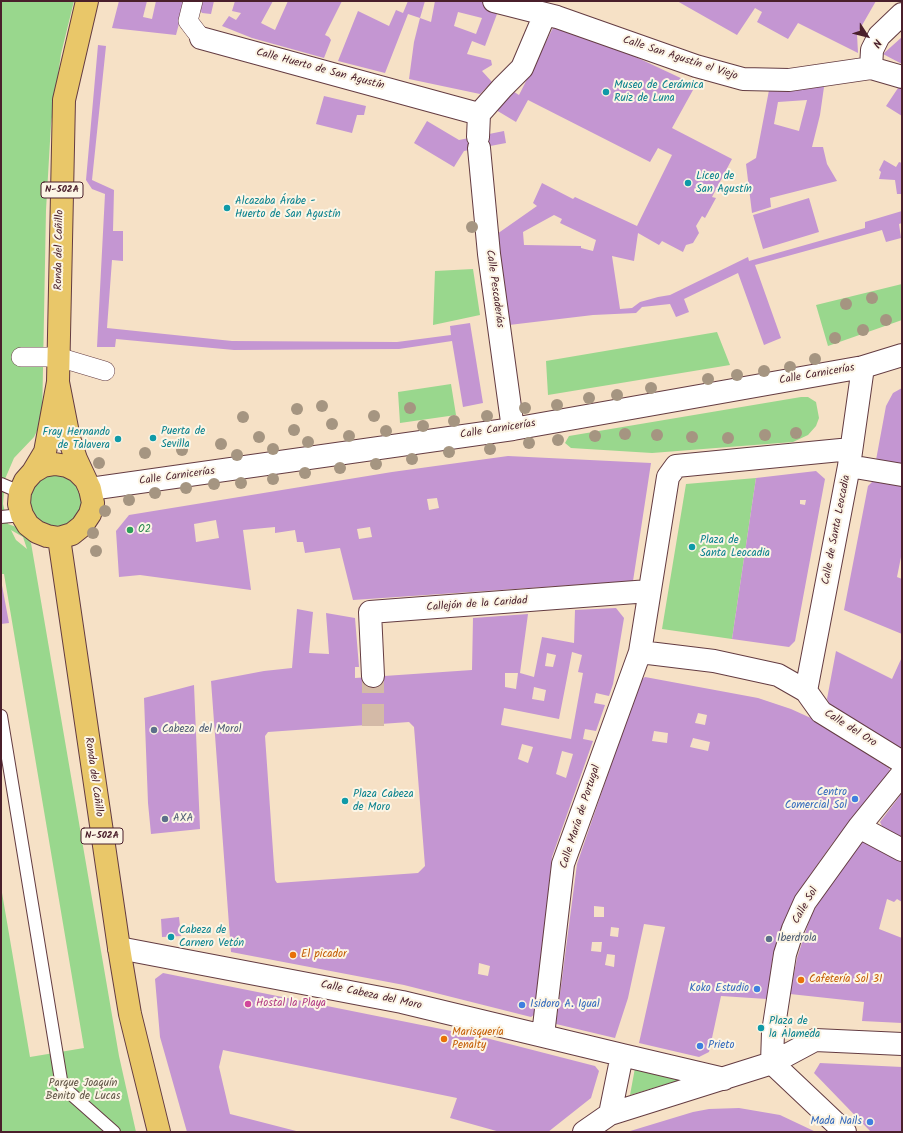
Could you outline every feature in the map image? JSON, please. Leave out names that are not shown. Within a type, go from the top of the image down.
[{"type":"main road","name":"Ronda del Cañillo","points":[[58,382],[69,438],[76,459],[88,484],[93,503],[90,514],[82,526],[72,534],[59,538],[47,536],[37,532],[28,525],[11,516],[19,504],[11,488],[25,481],[33,472],[45,452],[58,382],[64,100],[87,1]]},
{"type":"main road","points":[[33,472],[43,466],[55,464],[67,466],[77,471],[88,484]]},
{"type":"main road","name":"Ronda del Cañillo","points":[[59,538],[118,948],[130,1014],[159,1132]]},
{"type":"street","name":"Calle Huerto de San Agustín","points":[[193,1],[188,21],[201,38],[479,114]]},
{"type":"street","name":"Calle San Agustín el Viejo","points":[[494,1],[545,14],[696,66],[743,79],[789,80],[871,68]]},
{"type":"street","points":[[898,1],[902,3]]},
{"type":"street","points":[[479,114],[522,68],[545,14]]},
{"type":"street","points":[[902,14],[879,36],[872,50],[871,68],[902,77]]},
{"type":"street","name":"Calle Pescaderías","points":[[479,114],[479,142],[489,254],[513,429]]},
{"type":"street","name":"Calle Carnicerías","points":[[88,484],[513,429],[863,367],[902,355]]},
{"type":"street","points":[[21,356],[58,357],[105,371]]},
{"type":"street","name":"Calle de Santa Leocadia","points":[[806,691],[850,457],[863,367]]},
{"type":"street","points":[[640,652],[668,477],[676,466],[850,457],[902,475]]},
{"type":"street","name":"Callejón de la Caridad","points":[[373,676],[370,612],[649,591]]},
{"type":"street","name":"Calle del Oro","points":[[640,652],[714,661],[778,675],[806,691],[821,712],[902,762]]},
{"type":"street","name":"Calle María de Portugal","points":[[543,1036],[563,864],[640,652]]},
{"type":"street","name":"Calle Sol","points":[[772,1063],[773,1032],[785,954],[792,929],[805,902],[859,827],[902,774]]},
{"type":"street","points":[[859,827],[902,850]]},
{"type":"street","name":"Calle Cabeza del Moro","points":[[118,948],[402,1002],[622,1055]]},
{"type":"street","points":[[584,1132],[610,1114],[724,1080],[772,1063],[815,1040],[902,1044]]},
{"type":"street","points":[[610,1114],[622,1055],[724,1080]]},
{"type":"street","points":[[772,1063],[845,1132]]},
{"type":"lane","points":[[1,716],[62,1086],[114,1132]]},
{"type":"green space","name":"Parque Joaquín Benito de Lucas","points":[[1,1],[74,1],[61,54],[51,124],[46,210],[42,421],[34,437],[14,458],[5,479],[3,504],[8,524],[19,528],[31,543],[119,1056],[136,1132],[1,1132],[1,887],[30,1057],[84,1048],[4,574],[1,574]],"holes":[[[11,530],[23,537],[27,549],[16,540]]]},
{"type":"green space","points":[[473,269],[480,315],[433,325],[435,271]]},
{"type":"green space","points":[[902,284],[902,320],[828,346],[816,305]]},
{"type":"green space","points":[[717,332],[730,365],[548,395],[546,361]]},
{"type":"green space","points":[[451,384],[456,415],[400,423],[398,392]]},
{"type":"green space","points":[[808,397],[816,402],[819,418],[816,426],[808,435],[793,442],[652,453],[571,448],[565,443],[569,436]]},
{"type":"green space","points":[[56,474],[66,476],[75,482],[81,491],[83,501],[81,511],[75,520],[66,526],[56,528],[46,526],[37,520],[31,511],[29,501],[31,491],[37,482],[46,476]]},
{"type":"green space","points":[[756,478],[732,639],[662,629],[686,484]]},
{"type":"green space","points":[[635,1068],[680,1080],[630,1095]]},
{"type":"building","points":[[119,1],[147,1],[143,17],[152,19],[156,1],[185,1],[176,35],[112,28]]},
{"type":"building","points":[[201,1],[214,1],[211,14],[202,13],[199,8]]},
{"type":"building","points":[[235,1],[273,1],[261,23],[275,30],[288,1],[342,1],[325,35],[331,40],[324,58],[252,38],[222,26],[229,16],[236,20],[241,13],[232,11]]},
{"type":"building","points":[[408,1],[425,1],[420,18],[408,14],[385,73],[338,61],[358,11],[389,26],[396,10],[403,13]]},
{"type":"building","points":[[435,1],[483,1],[500,6],[485,46],[472,41],[467,54],[491,60],[492,65],[482,71],[492,82],[480,94],[409,79],[414,42],[420,18],[431,22]],"holes":[[[458,12],[482,18],[476,34],[454,26]]]},
{"type":"building","points":[[677,1],[876,1],[857,34],[858,53],[798,23],[788,39],[757,22],[762,12],[755,8],[737,35]]},
{"type":"building","points":[[557,20],[687,81],[693,90],[672,128],[732,159],[712,197],[716,198],[705,218],[702,216],[696,226],[699,233],[693,243],[686,245],[683,252],[662,241],[659,245],[638,233],[634,261],[612,256],[620,309],[632,308],[640,302],[670,295],[748,257],[749,261],[865,228],[865,222],[902,211],[902,223],[899,224],[901,238],[886,242],[882,230],[755,265],[781,338],[764,345],[738,273],[684,299],[689,312],[676,317],[670,304],[642,307],[636,313],[593,315],[509,325],[497,234],[537,206],[533,203],[542,183],[573,199],[575,197],[637,226],[672,155],[658,148],[650,162],[528,100],[516,122],[496,110],[511,90],[519,95]],"holes":[[[554,215],[562,219],[560,223],[596,240],[593,251],[581,248],[581,246],[524,245],[523,232]]]},
{"type":"building","points":[[902,37],[902,64],[883,54]]},
{"type":"building","points":[[98,45],[106,46],[92,180],[114,190],[113,231],[123,231],[123,261],[112,260],[107,328],[232,341],[397,342],[451,335],[450,326],[470,323],[483,403],[463,407],[452,341],[399,349],[234,350],[116,339],[115,347],[97,347],[105,194],[92,189],[86,180]]},
{"type":"building","points":[[825,80],[820,115],[812,147],[823,147],[827,164],[837,181],[770,198],[771,207],[752,213],[746,164],[756,158],[770,85]],"holes":[[[807,100],[799,131],[774,124],[778,102]]]},
{"type":"building","points":[[900,85],[902,86],[902,116],[886,106]]},
{"type":"building","points":[[324,96],[366,106],[364,115],[357,115],[352,133],[316,124]]},
{"type":"building","points":[[427,121],[459,140],[504,131],[506,143],[464,151],[454,167],[414,143]]},
{"type":"building","points":[[884,160],[896,167],[899,162],[902,163],[902,194],[897,194],[895,180],[879,179],[881,172],[879,170]]},
{"type":"building","points":[[809,198],[819,232],[763,249],[753,215]]},
{"type":"building","points":[[902,388],[902,465],[876,460],[886,406],[893,393]]},
{"type":"building","points":[[508,456],[651,463],[633,581],[353,600],[340,548],[305,553],[303,542],[297,542],[295,530],[275,533],[275,527],[243,530],[251,590],[140,575],[119,577],[116,531],[129,515],[392,472]],"holes":[[[437,498],[439,508],[429,510],[427,499]],[[216,520],[219,538],[196,542],[194,524]],[[370,527],[372,537],[359,539],[357,529]]]},
{"type":"building","points":[[816,471],[825,479],[795,641],[789,647],[732,639],[756,478]],"holes":[[[800,500],[806,500],[805,505],[800,504]]]},
{"type":"building","points":[[874,480],[902,485],[902,552],[897,577],[902,579],[902,634],[844,610],[868,486]]},
{"type":"building","points":[[1,580],[9,623],[1,624]]},
{"type":"building","points":[[616,608],[624,618],[613,684],[609,696],[596,693],[594,703],[605,705],[596,731],[585,729],[583,739],[593,741],[552,857],[535,1014],[531,1017],[404,985],[231,952],[211,681],[264,671],[292,668],[297,609],[313,612],[309,653],[329,654],[326,613],[355,618],[359,667],[355,667],[355,678],[472,670],[473,618],[528,614],[520,673],[534,677],[542,637],[574,643],[575,610]],"holes":[[[572,652],[582,655],[578,672],[583,673],[571,739],[501,725],[504,708],[559,719]],[[547,653],[556,655],[553,667],[545,666]],[[505,673],[518,673],[516,689],[505,687]],[[534,687],[546,690],[544,701],[532,699]],[[409,722],[414,727],[425,866],[418,873],[277,883],[275,880],[265,736],[268,732]],[[522,744],[533,747],[528,763],[518,759]],[[562,751],[573,754],[566,778],[556,774]],[[479,963],[490,966],[488,976],[478,974]]]},
{"type":"building","points":[[836,651],[892,679],[902,657],[902,749],[831,707],[827,699]]},
{"type":"building","points":[[645,677],[758,698],[791,709],[813,719],[889,768],[890,771],[832,844],[796,895],[781,930],[773,955],[767,999],[721,996],[709,1052],[699,1057],[639,1043],[665,927],[644,924],[628,998],[615,1038],[556,1024],[577,864],[640,681]],"holes":[[[698,713],[707,715],[705,725],[695,723]],[[654,731],[668,733],[667,743],[652,741]],[[693,738],[710,742],[708,751],[690,747]],[[594,906],[604,907],[604,917],[594,917]],[[611,927],[619,928],[618,937],[610,936]],[[592,942],[602,942],[601,952],[591,951]],[[607,954],[615,955],[614,967],[605,965]]]},
{"type":"building","points":[[194,685],[200,829],[151,834],[148,803],[144,698]]},
{"type":"building","points":[[902,793],[902,837],[883,828],[880,822]]},
{"type":"building","points":[[866,839],[902,859],[902,902],[897,899],[894,902],[887,899],[879,929],[902,938],[902,1023],[862,1021],[864,1002],[790,994],[797,958],[811,915],[857,842]]},
{"type":"building","points":[[179,917],[181,936],[162,937],[161,919]]},
{"type":"building","points":[[163,973],[486,1038],[595,1066],[599,1071],[591,1098],[548,1132],[500,1132],[450,1118],[457,1098],[223,1050],[219,1067],[230,1114],[300,1132],[187,1132],[160,1037],[155,979]]},
{"type":"building","points":[[820,1063],[902,1067],[902,1132],[871,1132],[814,1073]]},
{"type":"building","points":[[739,1108],[780,1115],[816,1132],[627,1132],[693,1112],[709,1109]]},
{"type":"tunnel","points":[[373,676],[373,726]]},
{"type":"place","name":"Museo de Cerámica Ruiz de Luna","points":[[606,92]]},
{"type":"place","name":"Liceo de San Agustín","points":[[688,183]]},
{"type":"place","name":"Alcazaba Árabe - Huerto de San Agustín","points":[[227,208]]},
{"type":"place","name":"Puerta de Sevilla","points":[[153,438]]},
{"type":"place","name":"Fray Hernando de Talavera","points":[[118,439]]},
{"type":"place","name":"O2","points":[[130,530]]},
{"type":"place","name":"Plaza de Santa Leocadia","points":[[692,547]]},
{"type":"place","name":"Cabeza del Morol","points":[[154,730]]},
{"type":"place","name":"Centro Comercial Sol","points":[[855,799]]},
{"type":"place","name":"Plaza Cabeza de Moro","points":[[345,801]]},
{"type":"place","name":"AXA","points":[[165,819]]},
{"type":"place","name":"Cabeza de Carnero Vetón","points":[[171,937]]},
{"type":"place","name":"Iberdrola","points":[[769,939]]},
{"type":"place","name":"El picador","points":[[293,955]]},
{"type":"place","name":"Cafetería Sol 31","points":[[801,980]]},
{"type":"place","name":"Koko Estudio","points":[[757,989]]},
{"type":"place","name":"Hostal la Playa","points":[[248,1004]]},
{"type":"place","name":"Isidoro A. Igual","points":[[522,1005]]},
{"type":"place","name":"Plaza de la Alameda","points":[[761,1028]]},
{"type":"place","name":"Marisquería Penalty","points":[[444,1039]]},
{"type":"place","name":"Prieto","points":[[700,1046]]},
{"type":"place","name":"Mada Nails","points":[[870,1122]]}]
